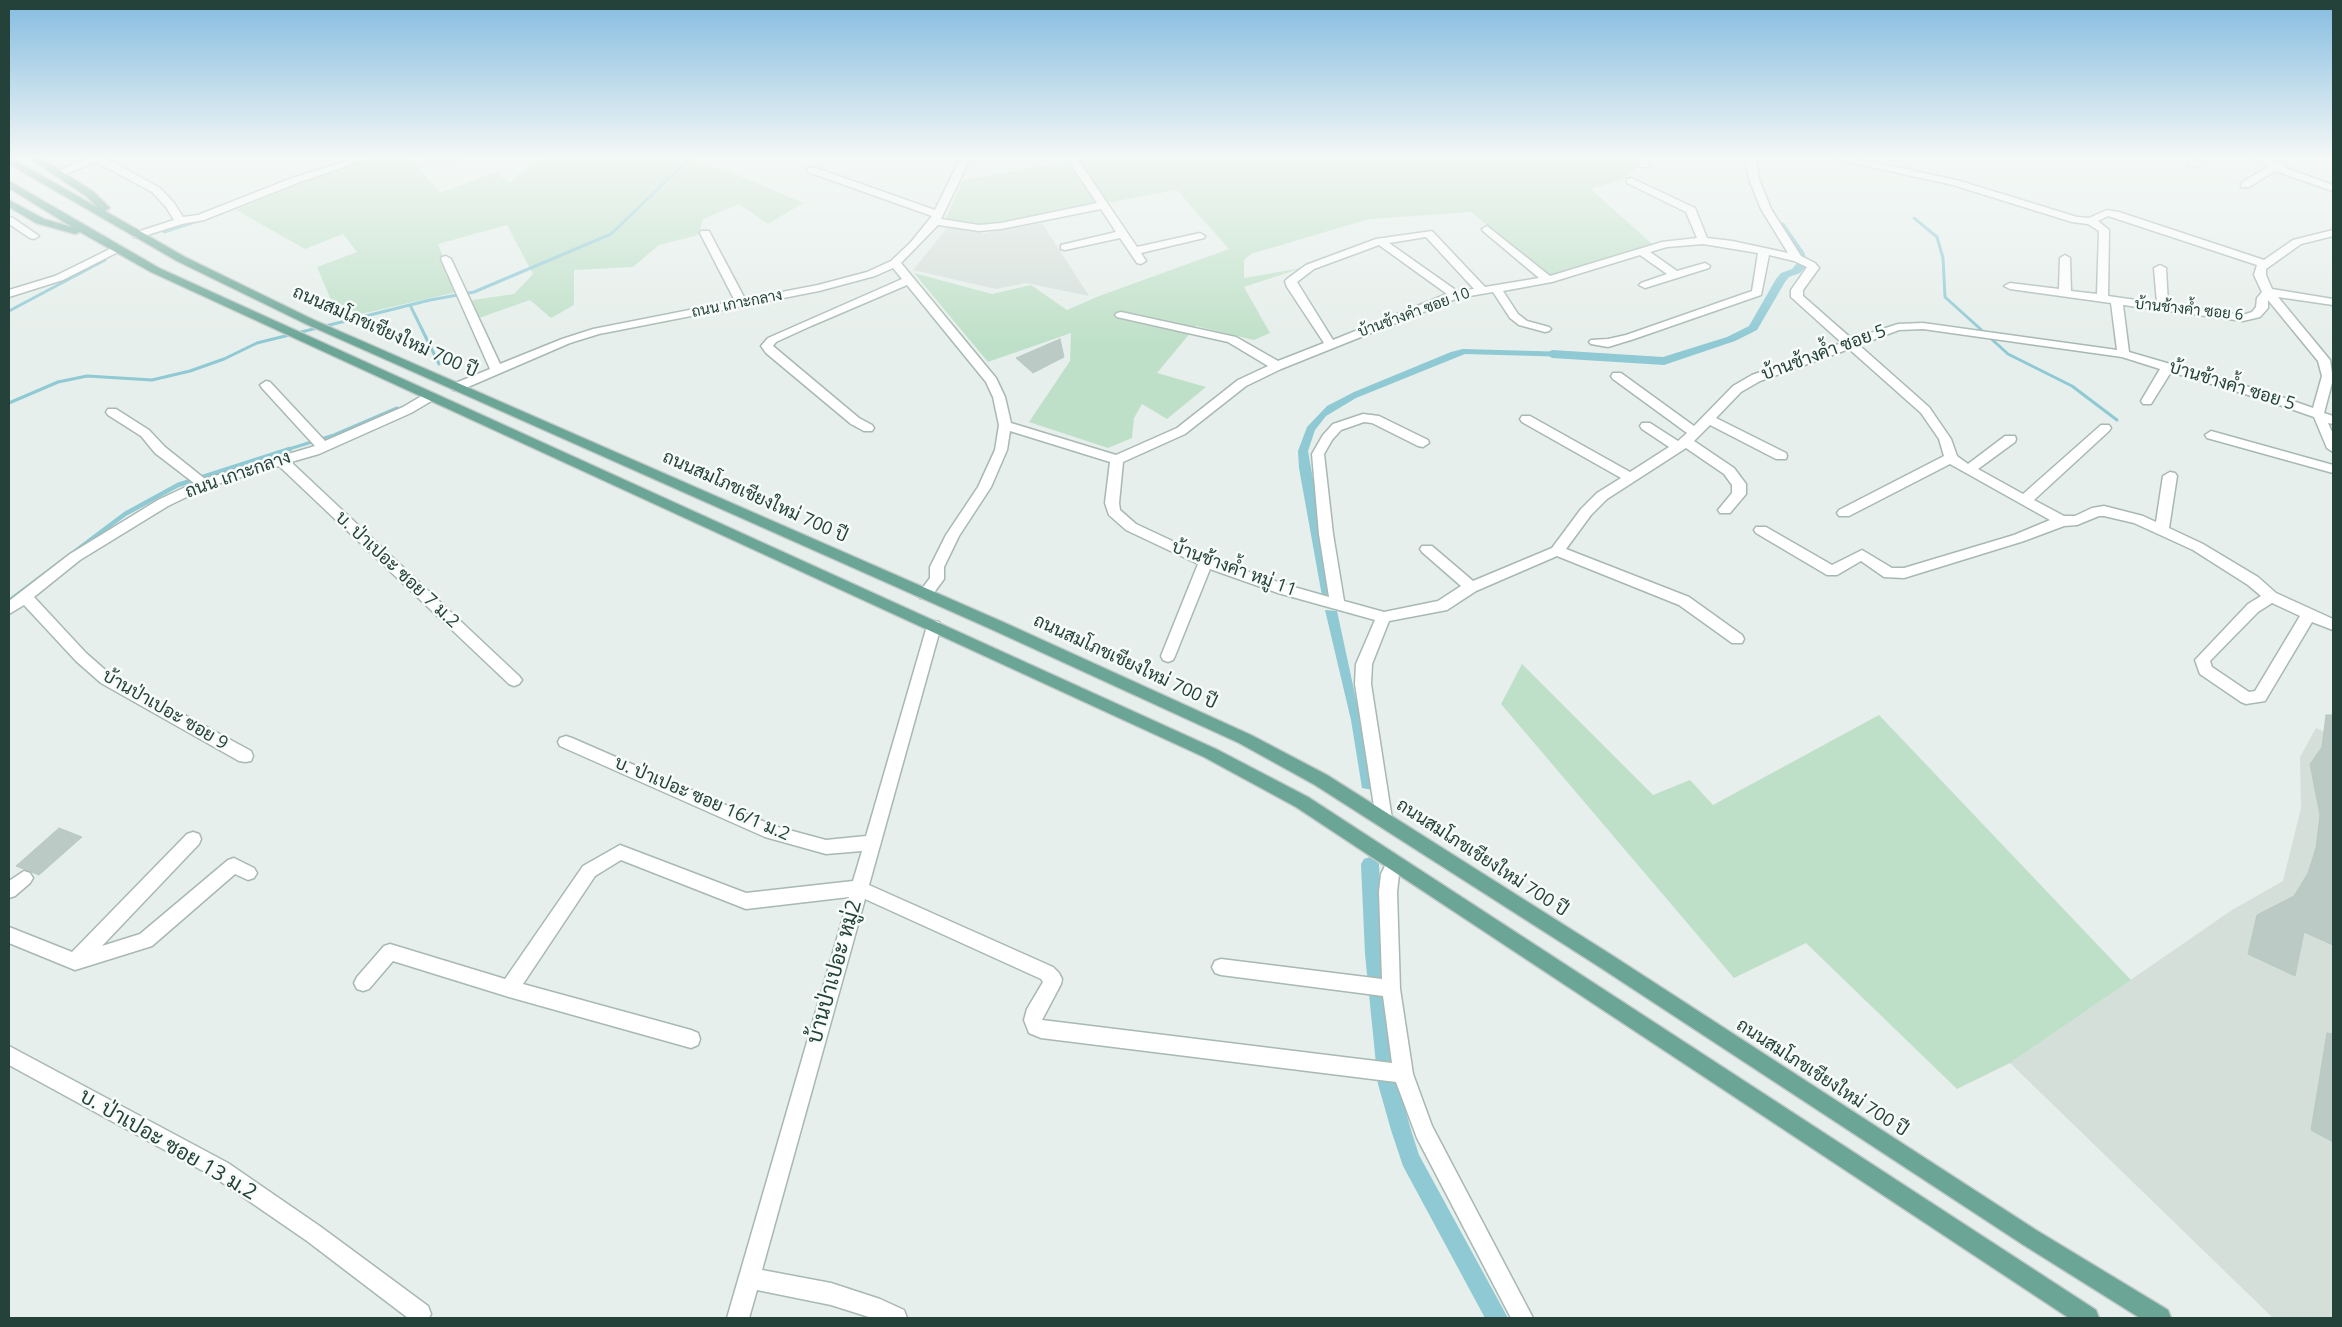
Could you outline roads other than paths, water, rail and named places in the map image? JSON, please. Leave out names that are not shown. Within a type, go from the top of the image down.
[{"type":"main road","points":[[36,219],[98,238]]},
{"type":"main road","points":[[66,219],[116,250],[284,330],[429,398],[1210,753],[1302,802],[2088,1318]]},
{"type":"main road","name":"ถนนสมโภชเชียงใหม่ 700 ปี","points":[[112,219],[181,259],[310,322],[925,594],[1245,739],[1321,780],[1384,819],[2029,1237],[2160,1318]]},
{"type":"main road","points":[[116,219],[124,226]]},
{"type":"street","points":[[138,235],[180,221],[194,219]]},
{"type":"street","name":"ถนน เกาะกลาง","points":[[457,387],[566,341],[597,331],[742,303],[847,281],[871,274],[895,263],[915,244],[936,219]]},
{"type":"street","points":[[941,219],[979,228],[1001,226],[1035,219]]},
{"type":"street","points":[[1113,219],[1140,261]]},
{"type":"street","points":[[1694,219],[1703,241]]},
{"type":"street","points":[[1773,219],[1801,260],[1813,268],[1796,290],[1797,297],[1925,410],[1945,439],[1951,458],[1968,470],[2062,521]]},
{"type":"street","points":[[2072,219],[2091,221],[2095,219]]},
{"type":"street","points":[[2131,219],[2267,265]]},
{"type":"street","points":[[9,220],[34,236]]},
{"type":"street","points":[[2091,221],[2104,230],[2102,300]]},
{"type":"street","points":[[1487,229],[1548,280]]},
{"type":"street","points":[[705,233],[742,303]]},
{"type":"street","points":[[1330,344],[1291,281],[1310,267],[1380,241],[1428,233],[1481,289]]},
{"type":"street","points":[[2333,233],[2297,242],[2261,268],[2260,275],[2268,292],[2324,360],[2330,371],[2318,414],[2333,448]]},
{"type":"street","points":[[1065,247],[1123,234]]},
{"type":"street","points":[[1134,251],[1200,236]]},
{"type":"street","points":[[1380,241],[1455,295]]},
{"type":"street","name":"บ้านช้างคำ ซอย 10","points":[[1117,460],[1181,431],[1242,383],[1276,366],[1455,295],[1481,289],[1548,280],[1666,244],[1703,241],[1732,244],[1801,260]]},
{"type":"street","points":[[9,294],[59,278],[116,250]]},
{"type":"street","points":[[1642,251],[1674,274]]},
{"type":"street","points":[[1595,342],[1608,343],[1630,337],[1757,293],[1764,251]]},
{"type":"street","points":[[2065,294],[2066,258]]},
{"type":"street","points":[[446,259],[497,370]]},
{"type":"street","points":[[895,263],[992,381],[999,397],[1005,425],[1001,450],[984,487],[953,535],[937,567],[937,579],[925,594]]},
{"type":"street","points":[[1645,285],[1674,274],[1704,266]]},
{"type":"street","points":[[2160,268],[2163,307]]},
{"type":"street","points":[[868,428],[855,421],[770,350],[768,346],[772,340],[830,313],[910,280]]},
{"type":"street","points":[[2010,286],[2117,302]]},
{"type":"street","points":[[1495,288],[1514,316],[1523,322],[1545,329]]},
{"type":"street","points":[[2268,292],[2333,302]]},
{"type":"street","name":"บ้านช้างค้ำ ซอย 6","points":[[2123,354],[2117,302],[2242,318],[2256,315],[2262,308],[2263,298],[2268,292]]},
{"type":"street","points":[[1122,315],[1232,338],[1276,366]]},
{"type":"street","name":"บ้านช้างค้ำ ซอย 5","points":[[1557,551],[1586,512],[1602,496],[1687,441],[1737,389],[1756,378],[1884,330],[1910,325],[2123,354],[2168,366],[2333,420]]},
{"type":"street","points":[[2147,401],[2168,366]]},
{"type":"street","points":[[1617,376],[1687,441],[1729,471],[1739,484],[1739,494],[1725,510]]},
{"type":"street","points":[[266,385],[323,447]]},
{"type":"street","name":"ถนน เกาะกลาง","points":[[9,609],[75,557],[122,526],[199,480],[281,460],[323,447],[407,410],[429,398]]},
{"type":"street","points":[[112,412],[146,433],[160,450],[199,480]]},
{"type":"street","points":[[1338,605],[1325,525],[1318,454],[1327,438],[1337,427],[1363,418],[1375,419],[1423,442]]},
{"type":"street","points":[[1526,419],[1629,477]]},
{"type":"street","points":[[1709,419],[1781,456]]},
{"type":"street","points":[[1005,425],[1117,460]]},
{"type":"street","points":[[1646,426],[1687,441]]},
{"type":"street","points":[[2024,501],[2105,428]]},
{"type":"street","points":[[2211,435],[2333,469]]},
{"type":"street","points":[[1968,470],[2010,439]]},
{"type":"street","points":[[1844,513],[1951,458]]},
{"type":"street","name":"บ. ป่าเปอะ ซอย 7 ม.2","points":[[281,460],[514,680]]},
{"type":"street","name":"บ้านช้างค้ำ หมู่ 11","points":[[1117,460],[1112,503],[1114,512],[1131,527],[1206,562],[1338,605],[1384,617]]},
{"type":"street","points":[[2162,529],[2170,476]]},
{"type":"street","points":[[1761,530],[1832,571],[1862,555],[1889,573],[1904,573],[2019,538],[2062,521],[2077,520],[2097,511],[2104,511],[2138,519],[2162,529],[2214,556],[2253,580],[2271,597],[2333,625]]},
{"type":"street","points":[[1427,549],[1471,587]]},
{"type":"street","points":[[1384,819],[1363,684],[1364,664],[1384,617],[1442,606],[1471,587],[1557,551],[1684,600],[1737,639]]},
{"type":"street","points":[[1168,656],[1206,562]]},
{"type":"street","name":"บ้านป่าเปอะ ซอย 9","points":[[24,596],[81,657],[106,679],[245,756]]},
{"type":"street","points":[[2271,597],[2253,608],[2202,660],[2205,670],[2246,698],[2260,698],[2309,614]]},
{"type":"street","name":"บ้านป่าเปอะ หมู่2","points":[[738,1318],[934,626]]},
{"type":"street","name":"บ. ป่าเปอะ ซอย 16/1 ม.2","points":[[566,742],[771,832],[826,847],[871,844]]},
{"type":"street","points":[[75,962],[192,839]]},
{"type":"street","points":[[510,989],[589,870],[620,852],[746,901],[859,888],[1047,973],[1053,979],[1052,984],[1033,1020],[1036,1027],[1041,1029],[1403,1074]]},
{"type":"street","points":[[1395,863],[1390,874],[1388,892],[1391,989],[1403,1074],[1424,1132],[1522,1318]]},
{"type":"street","points":[[9,935],[75,962],[146,940],[234,865],[248,873]]},
{"type":"street","points":[[9,891],[24,878]]},
{"type":"street","points":[[363,983],[390,952],[510,989],[690,1039]]},
{"type":"street","points":[[1222,966],[1391,989]]},
{"type":"street","name":"บ. ป่าเปอะ ซอย 13 ม.2","points":[[9,1055],[221,1170],[314,1234],[420,1314]]},
{"type":"street","points":[[750,1278],[831,1294],[880,1310],[896,1318]]},
{"type":"water","points":[[1463,349],[1570,352],[1571,357],[1465,354],[1356,398],[1326,416],[1315,430],[1308,451],[1334,599],[1322,596],[1299,468],[1298,451],[1307,427],[1327,406],[1354,392],[1451,352]]},
{"type":"water","points":[[1325,610],[1337,611],[1365,741],[1373,790],[1362,788],[1351,720]]},
{"type":"waterway","points":[[9,403],[58,382],[87,376],[152,380],[190,371],[224,359],[257,343],[430,300],[474,292],[611,234],[627,219]]},
{"type":"waterway","points":[[1915,219],[1937,237],[1943,258],[1945,297],[2008,354],[2072,386],[2117,420]]},
{"type":"waterway","points":[[164,232],[201,220]]},
{"type":"waterway","points":[[1552,354],[1664,361],[1731,339],[1753,328],[1780,281],[1785,275],[1796,271],[1803,264],[1799,252],[1780,225]]},
{"type":"waterway","points":[[9,311],[105,260]]},
{"type":"waterway","points":[[410,305],[439,364]]},
{"type":"waterway","points":[[286,450],[334,435],[397,408]]},
{"type":"waterway","points":[[9,601],[125,514],[178,485],[290,449]]},
{"type":"waterway","points":[[1370,864],[1374,954],[1388,1084],[1410,1159],[1497,1318]]}]
